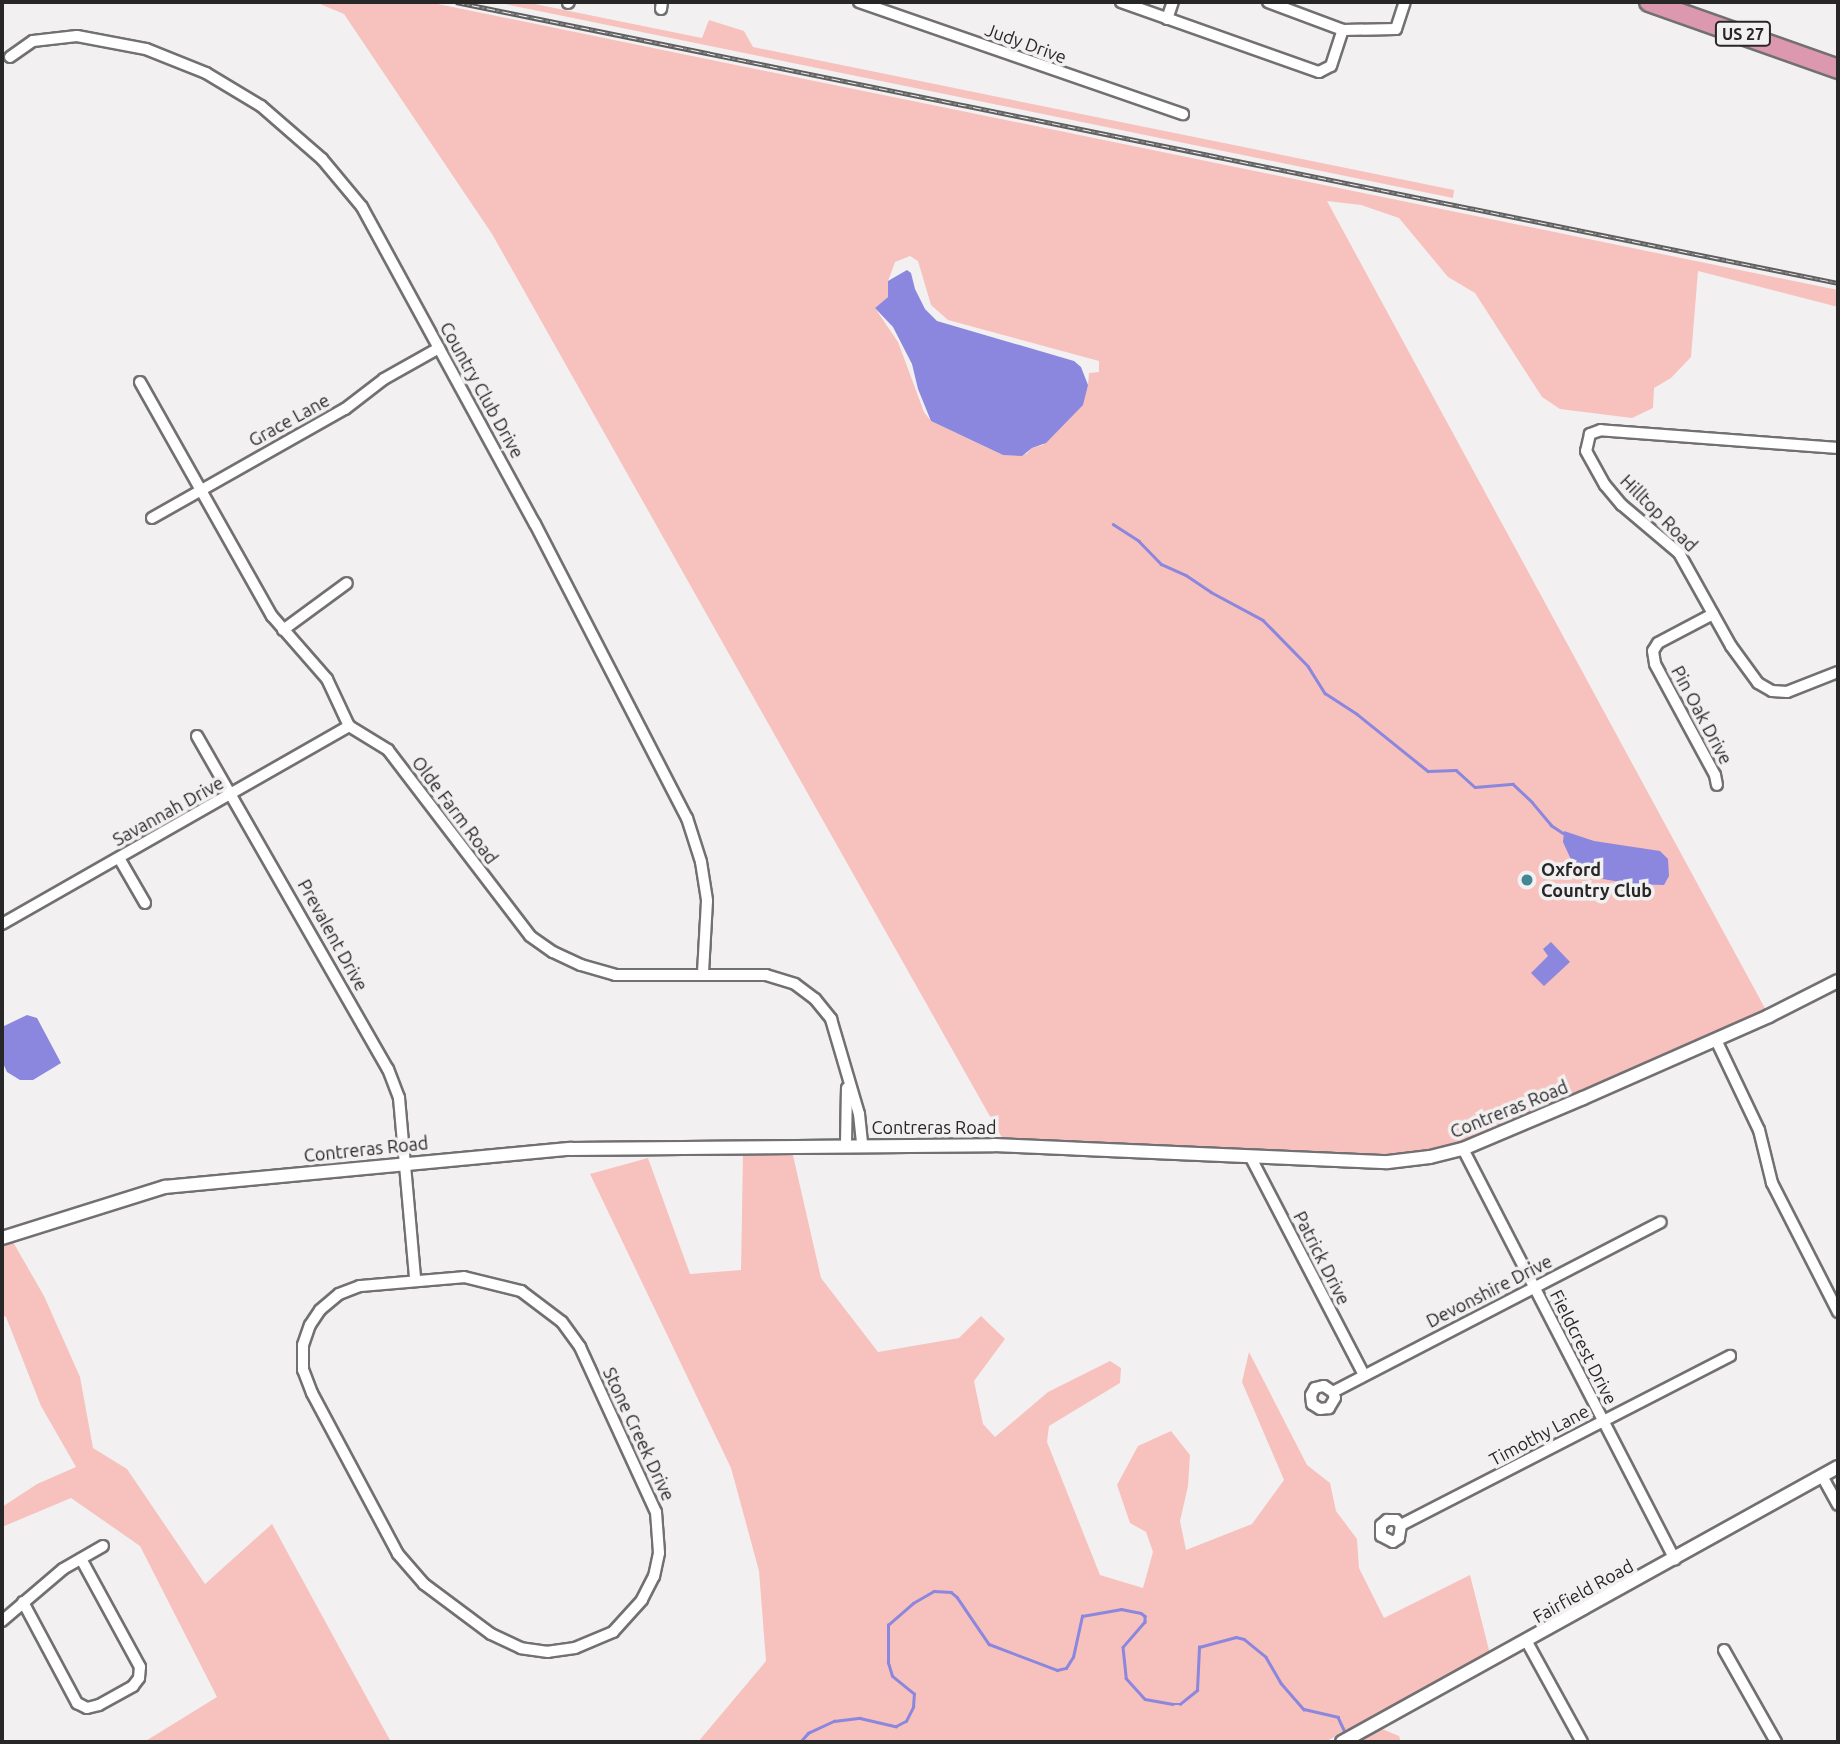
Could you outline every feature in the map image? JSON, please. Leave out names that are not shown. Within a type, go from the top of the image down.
[{"type":"highway","name":"US 27","points":[[1649,2],[1838,69]]},
{"type":"street","name":"Judy Drive","points":[[859,2],[1183,114]]},
{"type":"street","points":[[1121,2],[1320,72],[1331,66],[1343,30]]},
{"type":"street","points":[[1167,19],[1173,2]]},
{"type":"street","points":[[1268,2],[1343,30],[1396,29],[1405,2]]},
{"type":"street","name":"Country Club Drive","points":[[10,57],[33,41],[77,36],[146,49],[206,73],[261,106],[322,159],[362,207],[535,524],[687,818],[701,862],[707,901],[704,974]]},
{"type":"street","name":"Grace Lane","points":[[152,518],[345,409],[384,379],[439,348]]},
{"type":"street","points":[[140,382],[283,630],[327,679],[349,726]]},
{"type":"street","name":"Hilltop Road","points":[[1838,448],[1646,431],[1601,430],[1590,434],[1586,451],[1605,485],[1622,505],[1679,553],[1746,670],[1758,683],[1772,691],[1803,688],[1838,672]]},
{"type":"street","points":[[283,630],[347,583]]},
{"type":"street","name":"Pin Oak Drive","points":[[1713,614],[1658,643],[1653,652],[1655,664],[1717,785]]},
{"type":"street","name":"Olde Farm Road","points":[[349,726],[388,750],[510,914],[530,936],[545,947],[581,965],[615,975],[766,975],[795,984],[815,999],[831,1019],[841,1044],[847,1082],[845,1144]]},
{"type":"street","name":"Savannah Drive","points":[[2,924],[349,726]]},
{"type":"street","name":"Prevalent Drive","points":[[197,736],[388,1069],[399,1098],[405,1162]]},
{"type":"street","points":[[119,858],[145,903]]},
{"type":"street","name":"Contreras Road","points":[[2,1238],[165,1186],[570,1149],[845,1144],[994,1145],[1388,1161],[1463,1149],[1716,1040],[1837,984]]},
{"type":"street","points":[[1716,1040],[1759,1130],[1772,1183],[1836,1304]]},
{"type":"street","name":"Olde Farm Road","points":[[847,1082],[859,1114],[862,1144]]},
{"type":"street","name":"Fieldcrest Drive","points":[[1463,1149],[1675,1559]]},
{"type":"street","name":"Patrick Drive","points":[[1250,1156],[1364,1375]]},
{"type":"street","points":[[405,1162],[415,1279]]},
{"type":"street","name":"Devonshire Drive","points":[[1333,1392],[1661,1222]]},
{"type":"street","name":"Stone Creek Drive","points":[[464,1277],[521,1291],[562,1322],[580,1347],[648,1489],[660,1534],[654,1576],[642,1600],[613,1632],[575,1648],[548,1652],[521,1648],[491,1634],[424,1584],[398,1554],[312,1393],[303,1370],[303,1346],[320,1310],[339,1294],[359,1286],[415,1279],[464,1277]]},
{"type":"street","name":"Timothy Lane","points":[[1401,1525],[1730,1356]]},
{"type":"street","name":"Fairfield Road","points":[[1342,1742],[1527,1642],[1838,1467]]},
{"type":"street","points":[[1822,1476],[1838,1505]]},
{"type":"street","points":[[2,1621],[55,1574],[103,1546]]},
{"type":"street","points":[[23,1602],[77,1703],[87,1708],[99,1705],[133,1686],[139,1678],[141,1667],[80,1559]]},
{"type":"street","points":[[1527,1642],[1582,1742]]},
{"type":"street","points":[[1724,1650],[1776,1742]]},
{"type":"shaded area","points":[[315,2],[428,2],[1838,290],[1838,307],[1698,271],[1691,357],[1671,378],[1654,388],[1653,408],[1632,418],[1560,409],[1542,397],[1475,293],[1448,277],[1399,218],[1361,205],[1327,201],[1767,1012],[1448,1148],[1393,1157],[1005,1143],[492,234],[344,14]],"holes":[[[910,256],[918,261],[931,305],[948,320],[1099,361],[1099,372],[1089,373],[1088,385],[1043,445],[1032,448],[1026,454],[1003,455],[931,421],[924,412],[898,342],[875,308],[888,297],[888,281],[895,262]]]},
{"type":"shaded area","points":[[495,2],[525,2],[702,38],[709,20],[744,31],[753,47],[1454,190],[1453,198]]},
{"type":"shaded area","points":[[907,270],[911,273],[925,309],[937,321],[1074,361],[1081,367],[1088,385],[1083,405],[1046,443],[1032,448],[1022,456],[1003,455],[931,421],[918,389],[912,364],[893,327],[875,308],[888,297],[888,281]]},
{"type":"shaded area","points":[[1564,831],[1594,841],[1660,851],[1668,859],[1669,876],[1664,885],[1631,884],[1603,879],[1573,864],[1563,842]]},
{"type":"shaded area","points":[[1551,942],[1570,962],[1544,986],[1531,973],[1548,956],[1543,949]]},
{"type":"shaded area","points":[[27,1015],[37,1018],[61,1063],[33,1080],[20,1080],[7,1072],[2,1061],[2,1027]]},
{"type":"shaded area","points":[[792,1151],[821,1278],[878,1352],[959,1338],[981,1316],[1005,1339],[974,1381],[983,1424],[995,1437],[1048,1392],[1110,1361],[1121,1368],[1120,1383],[1049,1426],[1047,1442],[1100,1575],[1143,1588],[1153,1552],[1146,1532],[1130,1523],[1117,1485],[1138,1446],[1171,1431],[1190,1455],[1188,1486],[1180,1521],[1186,1550],[1252,1524],[1284,1480],[1242,1382],[1249,1352],[1307,1465],[1330,1483],[1336,1511],[1357,1539],[1359,1568],[1384,1618],[1470,1575],[1490,1654],[1325,1742],[698,1742],[766,1661],[759,1571],[731,1468],[590,1174],[648,1158],[690,1274],[741,1270],[743,1152]]},
{"type":"shaded area","points":[[13,1242],[44,1296],[80,1377],[93,1448],[127,1469],[205,1584],[272,1524],[391,1742],[144,1742],[217,1697],[140,1546],[71,1498],[2,1527],[2,1507],[37,1484],[76,1467],[41,1406],[6,1317],[2,1315],[2,1246]]},
{"type":"shaded area","points":[[1382,1729],[1399,1736],[1401,1742],[1357,1742]]},
{"type":"waterway","points":[[1113,524],[1139,541],[1161,564],[1186,575],[1263,620],[1308,666],[1325,693],[1357,714],[1428,771],[1456,770],[1475,787],[1513,784],[1551,825],[1563,833]]},
{"type":"waterway","points":[[800,1742],[808,1733],[834,1721],[860,1718],[896,1726],[906,1721],[913,1707],[914,1694],[892,1676],[888,1663],[888,1625],[913,1603],[934,1591],[951,1592],[957,1597],[989,1644],[1057,1670],[1066,1668],[1073,1657],[1082,1616],[1121,1609],[1141,1613],[1145,1616],[1145,1622],[1123,1647],[1126,1678],[1145,1699],[1173,1704],[1180,1704],[1197,1690],[1199,1647],[1236,1637],[1244,1639],[1266,1657],[1281,1683],[1304,1709],[1338,1717],[1344,1730]]},
{"type":"railway","points":[[456,2],[1838,283]]},
{"type":"place","name":"Oxford Country Club","points":[[1527,880]]}]
